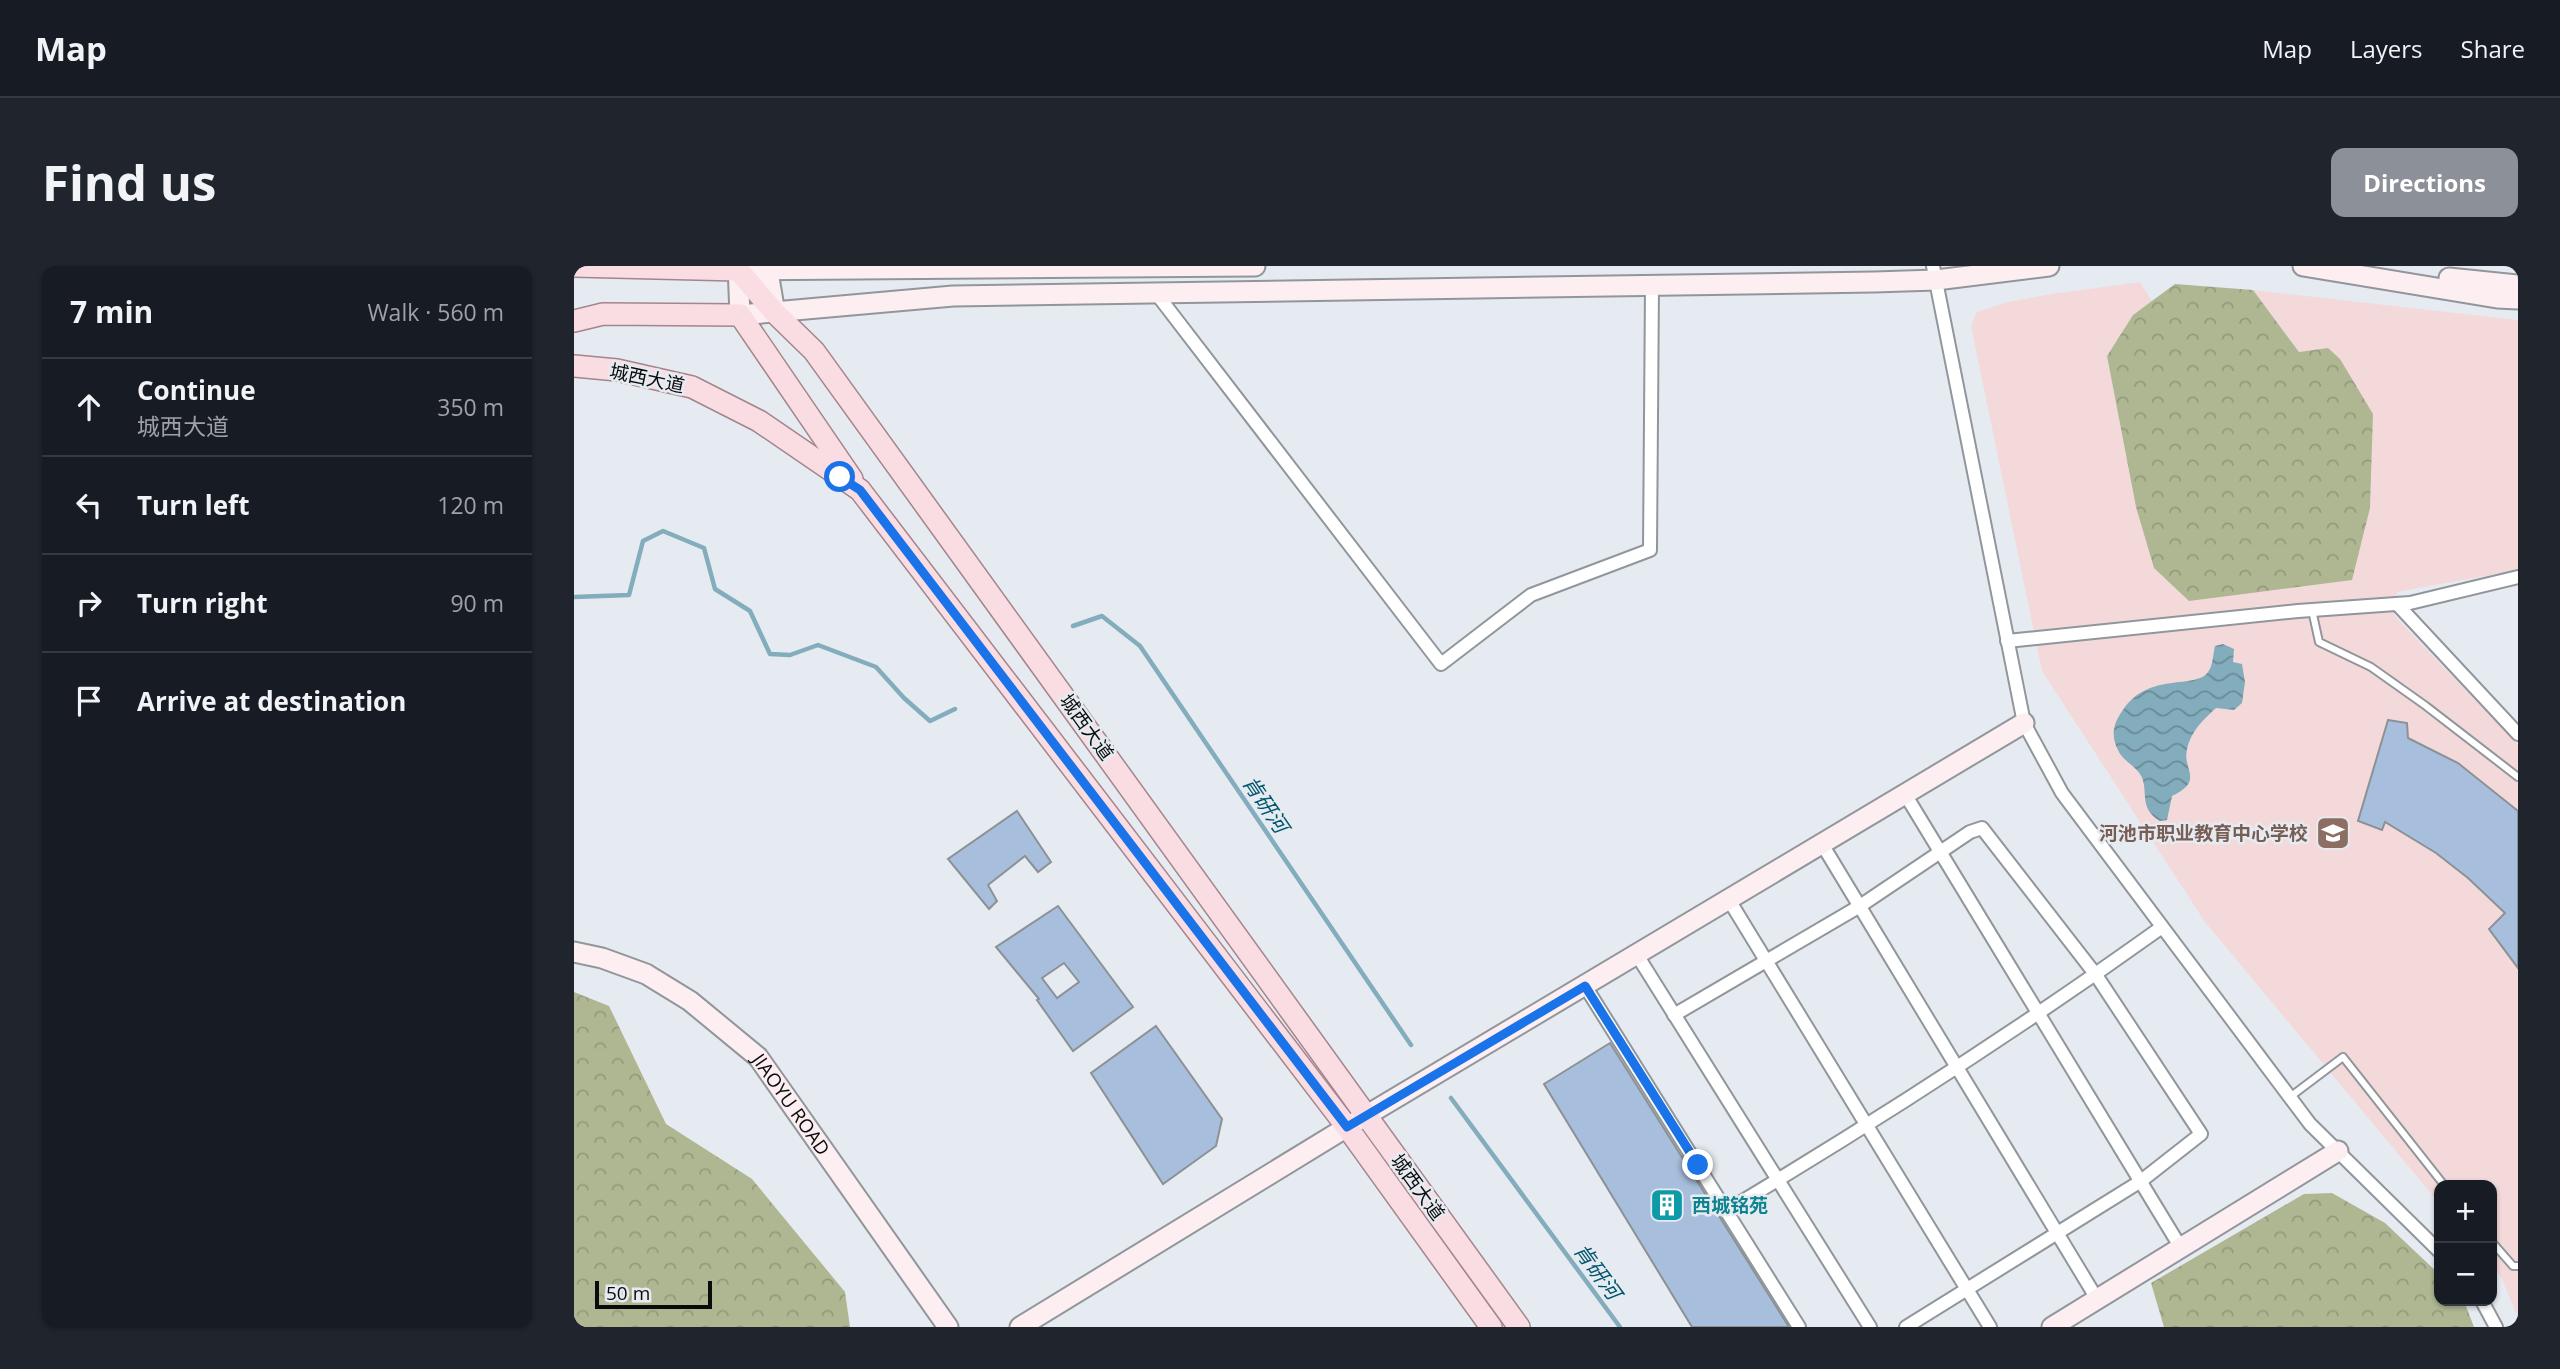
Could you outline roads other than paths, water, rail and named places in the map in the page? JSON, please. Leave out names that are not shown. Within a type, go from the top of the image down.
[{"type":"main road","points":[[574,266],[1255,266]]},
{"type":"main road","points":[[574,321],[603,314],[775,313],[953,296],[1652,286],[2049,266]]},
{"type":"main road","points":[[2303,266],[2497,298],[2518,299]]},
{"type":"main road","points":[[2379,266],[2518,285]]},
{"type":"main road","points":[[738,268],[740,314],[860,490]]},
{"type":"main road","name":"城西大道","points":[[738,268],[775,313],[814,351],[1519,1327]]},
{"type":"main road","points":[[768,268],[775,313]]},
{"type":"main road","name":"城西大道","points":[[574,366],[617,370],[692,387],[759,421],[860,490],[1347,1127],[1491,1327]]},
{"type":"main road","points":[[1020,1327],[1347,1127],[2024,723]]},
{"type":"main road","name":"JIAOYU ROAD","points":[[574,952],[602,958],[646,974],[690,1001],[758,1057],[948,1327]]},
{"type":"main road","points":[[2052,1327],[2338,1151]]},
{"type":"street","points":[[1127,267],[1127,294]]},
{"type":"street","points":[[1934,273],[2024,723],[2062,793],[2311,1124],[2434,1246]]},
{"type":"street","points":[[1156,293],[1441,664],[1531,595],[1650,550],[1652,286]]},
{"type":"street","points":[[2007,641],[2312,610],[2410,603],[2518,577]]},
{"type":"street","points":[[2397,604],[2518,734]]},
{"type":"street","points":[[1905,794],[2181,1248]]},
{"type":"street","points":[[1674,1015],[1860,906],[1970,832],[1982,828],[2096,975],[2201,1134],[2141,1181],[1906,1327]]},
{"type":"street","points":[[1822,844],[2097,1299]]},
{"type":"street","points":[[1729,900],[1990,1327]]},
{"type":"street","points":[[1726,1211],[1867,1126],[2039,1014],[2162,927]]},
{"type":"street","points":[[1636,955],[1870,1327]]},
{"type":"street","points":[[1585,986],[1798,1327]]},
{"type":"street","points":[[2485,1306],[2496,1327]]},
{"type":"lane","points":[[2312,610],[2319,642],[2371,667],[2518,777]]},
{"type":"lane","points":[[2290,1097],[2343,1057],[2440,1180]]},
{"type":"lane","points":[[2493,1243],[2513,1266],[2518,1266]]},
{"type":"water","points":[[2223,644],[2234,649],[2233,662],[2242,664],[2245,682],[2242,703],[2234,710],[2216,708],[2195,731],[2186,756],[2190,780],[2188,785],[2172,796],[2167,820],[2160,821],[2153,816],[2146,804],[2140,774],[2118,750],[2114,739],[2115,724],[2123,710],[2146,690],[2202,677],[2211,667],[2215,646]]},
{"type":"waterway","name":"肯研河","points":[[574,597],[629,595],[643,541],[663,531],[704,548],[715,589],[750,611],[770,654],[790,655],[818,645],[876,667],[904,698],[930,721],[955,709]]},
{"type":"waterway","name":"肯研河","points":[[1073,626],[1102,616],[1140,646],[1411,1045]]},
{"type":"waterway","name":"肯研河","points":[[1451,1098],[1620,1327]]},
{"type":"place","name":"河池市职业教育中心学校","points":[[2333,833]]},
{"type":"place","name":"西城铭苑","points":[[1667,1205]]}]
